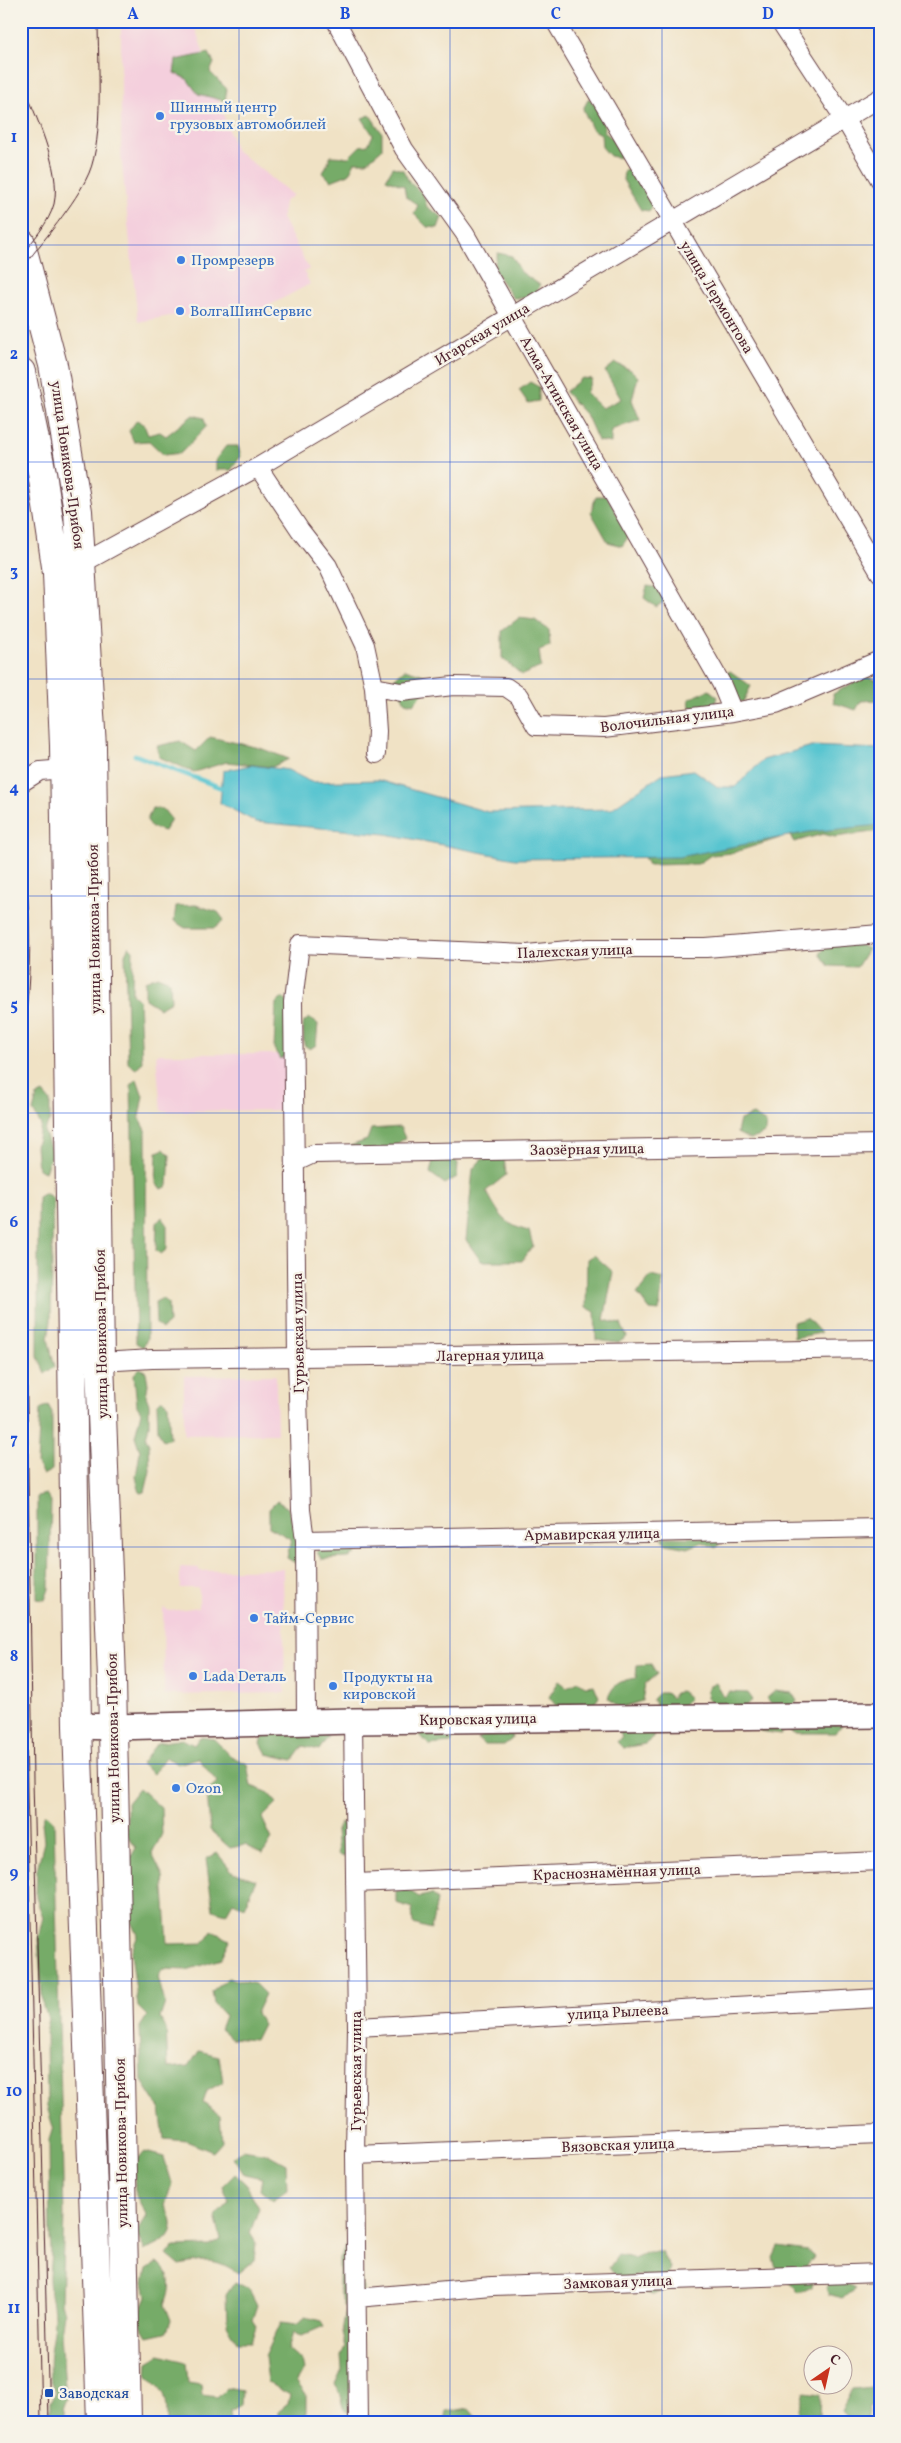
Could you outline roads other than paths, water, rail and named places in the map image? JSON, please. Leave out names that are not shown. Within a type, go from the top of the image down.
[{"type":"main road","name":"улица Новикова-Прибоя","points":[[23,247],[53,365],[68,443],[78,511],[92,756],[100,1362],[113,1727],[127,2422]]},
{"type":"main road","name":"улица Новикова-Прибоя","points":[[21,372],[42,472],[56,573],[64,769],[77,1726],[101,2422]]},
{"type":"street","name":"Алма-Атинская улица","points":[[336,21],[404,150],[465,234],[721,683],[733,712]]},
{"type":"street","name":"улица Лермонтова","points":[[555,21],[880,573]]},
{"type":"street","points":[[780,21],[880,180]]},
{"type":"street","name":"Игарская улица","points":[[82,564],[258,467],[880,98]]},
{"type":"street","points":[[258,467],[300,530],[328,566],[365,645],[374,687],[377,731],[376,754]]},
{"type":"street","name":"Волочильная улица","points":[[374,687],[401,692],[454,686],[506,687],[519,696],[536,726],[604,728],[733,712],[776,704],[880,660]]},
{"type":"street","points":[[21,783],[40,771],[64,769]]},
{"type":"street","name":"Палехская улица","points":[[300,944],[527,954],[589,948],[706,948],[880,934]]},
{"type":"street","name":"Гурьевская улица","points":[[300,944],[293,1002],[297,1357],[301,1510],[305,1540],[306,1722]]},
{"type":"street","name":"Заозёрная улица","points":[[296,1162],[313,1154],[880,1144]]},
{"type":"street","name":"Лагерная улица","points":[[100,1362],[297,1357],[880,1350]]},
{"type":"street","name":"Армавирская улица","points":[[305,1540],[880,1528]]},
{"type":"street","name":"Кировская улица","points":[[77,1726],[880,1715]]},
{"type":"street","name":"Гурьевская улица","points":[[353,1721],[357,2027],[355,2155],[358,2422]]},
{"type":"street","name":"Краснознамённая улица","points":[[355,1883],[880,1861]]},
{"type":"street","name":"улица Рылеева","points":[[357,2027],[880,1998]]},
{"type":"street","name":"Вязовская улица","points":[[355,2155],[880,2134]]},
{"type":"street","name":"Замковая улица","points":[[357,2298],[492,2286],[880,2273]]},
{"type":"water","points":[[812,746],[880,749],[880,825],[809,832],[679,857],[515,859],[386,834],[256,822],[220,803],[223,771],[251,765],[288,770],[311,782],[378,780],[488,812],[611,809],[662,774],[694,770],[718,787],[735,787],[763,760]]},
{"type":"waterway","points":[[135,755],[222,788]]},
{"type":"tram line","points":[[21,22],[38,21]]},
{"type":"tram line","points":[[21,270],[75,198],[89,173],[94,158],[99,99],[98,21]]},
{"type":"tram line","points":[[21,79],[51,158],[55,190],[52,211],[21,256]]},
{"type":"tram line","points":[[21,849],[25,870],[30,938],[27,1006],[24,1027]]},
{"type":"tram line","points":[[21,1020],[33,1781],[49,2422]]},
{"type":"tram line","points":[[24,1649],[41,2422]]},
{"type":"place","name":"Шинный центр грузовых автомобилей","points":[[160,116]]},
{"type":"place","name":"Промрезерв","points":[[181,260]]},
{"type":"place","name":"ВолгаШинСервис","points":[[180,311]]},
{"type":"place","name":"Тайм-Сервис","points":[[254,1618]]},
{"type":"place","name":"Lada Dеталь","points":[[193,1676]]},
{"type":"place","name":"Продукты на кировской","points":[[333,1686]]},
{"type":"place","name":"Ozon","points":[[176,1788]]},
{"type":"place","name":"Заводская","points":[[49,2393]]}]
